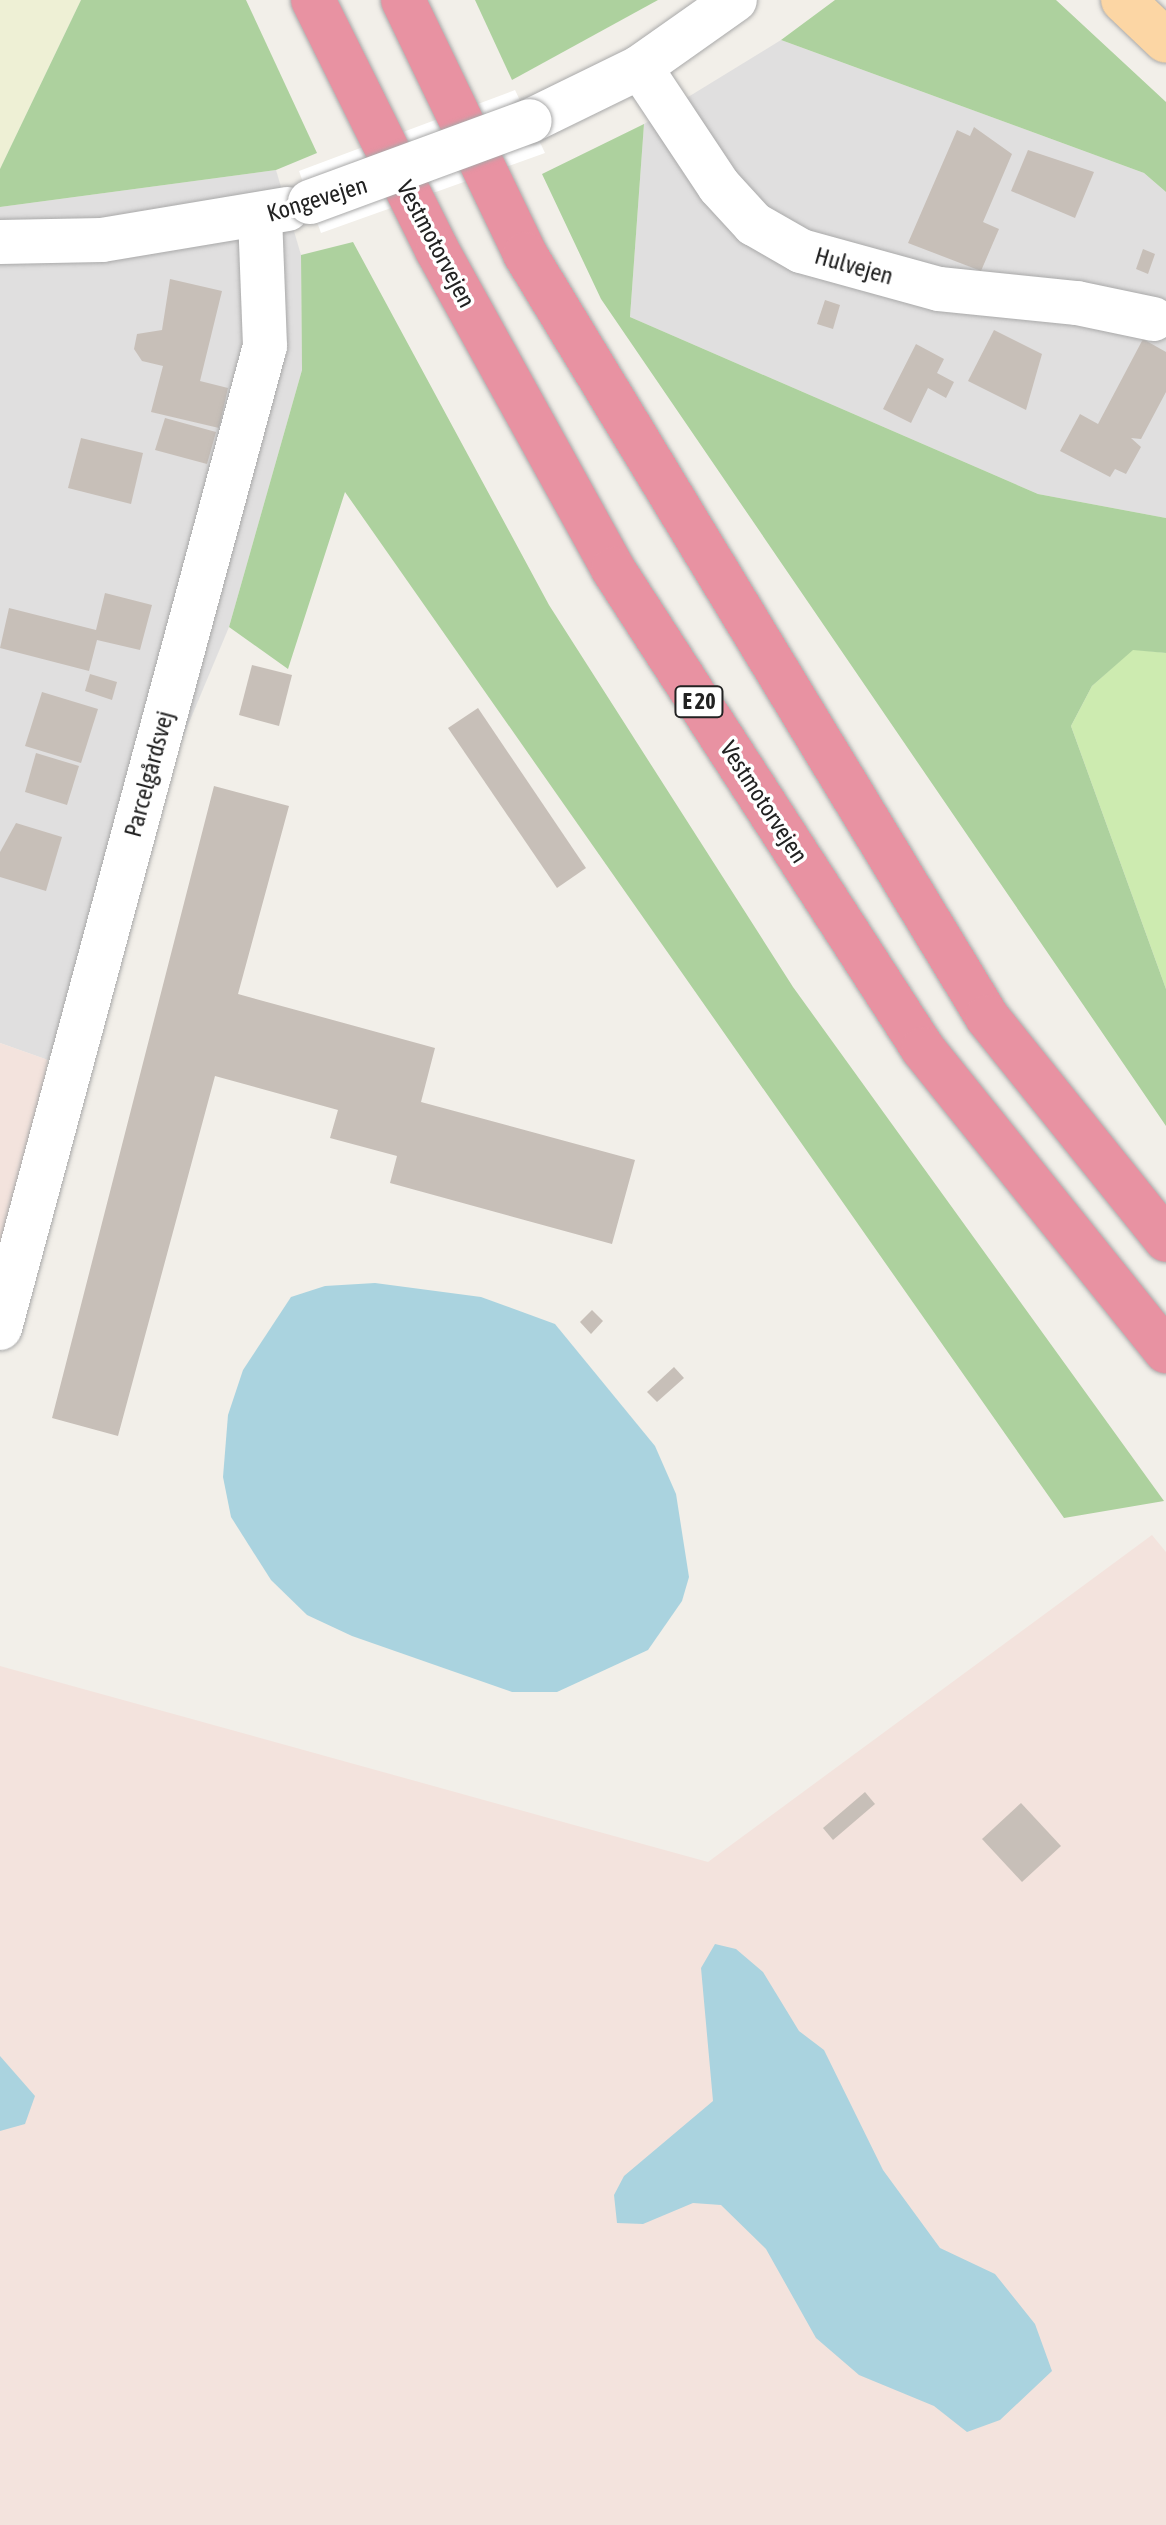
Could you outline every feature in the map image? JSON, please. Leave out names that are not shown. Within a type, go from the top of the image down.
[{"type":"highway","name":"Vestmotorvejen","points":[[313,0],[437,250],[613,569],[923,1049],[1166,1351]]},
{"type":"highway","points":[[403,0],[525,254],[987,1017],[1166,1240]]},
{"type":"main road","points":[[1123,0],[1166,41]]},
{"type":"street","name":"Kongevejen","points":[[0,242],[102,240],[260,216],[310,202],[530,121],[640,67],[735,0]]},
{"type":"street","name":"Hulvejen","points":[[640,67],[719,186],[754,224],[801,251],[939,289],[1077,303],[1153,319]]},
{"type":"street","name":"Parcelgårdsvej","points":[[0,1328],[265,346],[260,216]]},
{"type":"shaded area","points":[[781,40],[1144,173],[1166,192],[1166,518],[1038,494],[630,317],[644,124]]},
{"type":"shaded area","points":[[276,170],[301,255],[302,370],[229,627],[48,1060],[0,1043],[0,207]]},
{"type":"shaded area","points":[[0,1043],[48,1060],[0,1331]]},
{"type":"shaded area","points":[[1152,1535],[1166,1552],[1166,2525],[0,2525],[0,1666],[708,1862]]},
{"type":"green space","points":[[0,0],[81,0],[0,169]]},
{"type":"green space","points":[[81,0],[246,0],[317,153],[276,170],[0,207],[0,169]]},
{"type":"green space","points":[[475,0],[658,0],[512,80]]},
{"type":"green space","points":[[835,0],[1056,0],[1166,102],[1166,192],[1144,173],[781,40]]},
{"type":"green space","points":[[644,124],[630,317],[1038,494],[1166,518],[1166,653],[1133,650],[1092,686],[1071,726],[1166,989],[1166,1126],[601,299],[542,174]]},
{"type":"green space","points":[[353,242],[549,605],[793,987],[1164,1501],[1064,1518],[345,492],[288,669],[229,627],[302,370],[301,255]]},
{"type":"green space","points":[[1133,649],[1166,653],[1166,989],[1071,726],[1092,686]]},
{"type":"water","points":[[375,1283],[481,1297],[555,1324],[655,1446],[676,1494],[689,1577],[682,1601],[648,1650],[557,1692],[512,1692],[352,1636],[307,1615],[271,1580],[231,1517],[223,1477],[228,1415],[243,1370],[291,1297],[325,1286]]},
{"type":"water","points":[[715,1944],[736,1949],[763,1972],[799,2031],[824,2050],[883,2170],[940,2248],[995,2274],[1035,2324],[1052,2371],[1000,2420],[967,2432],[934,2406],[859,2375],[816,2338],[766,2249],[721,2205],[693,2203],[643,2224],[617,2223],[614,2195],[624,2176],[713,2101],[701,1968]]},
{"type":"water","points":[[0,2056],[35,2096],[25,2124],[0,2131]]},
{"type":"pier","points":[[515,90],[545,153],[321,233],[299,171]]},
{"type":"building","points":[[974,127],[1012,154],[983,222],[999,229],[981,271],[908,243],[957,130],[970,136]]},
{"type":"building","points":[[1028,150],[1094,172],[1075,218],[1011,191]]},
{"type":"building","points":[[1143,249],[1155,254],[1148,274],[1136,269]]},
{"type":"building","points":[[170,279],[222,291],[200,381],[228,388],[219,428],[151,412],[163,366],[142,361],[134,349],[137,334],[162,330]]},
{"type":"building","points":[[825,300],[840,305],[833,329],[817,324]]},
{"type":"building","points":[[994,330],[1042,354],[1026,410],[968,381]]},
{"type":"building","points":[[1143,339],[1166,352],[1166,392],[1141,439],[1131,438],[1141,447],[1126,474],[1115,469],[1110,477],[1060,451],[1080,414],[1098,424]]},
{"type":"building","points":[[916,344],[944,359],[937,373],[954,382],[946,398],[928,388],[911,423],[883,409]]},
{"type":"building","points":[[165,418],[216,432],[207,464],[155,450]]},
{"type":"building","points":[[81,438],[143,453],[131,504],[68,488]]},
{"type":"building","points":[[105,593],[152,605],[140,650],[97,640],[89,671],[0,648],[9,608],[96,630]]},
{"type":"building","points":[[252,665],[292,675],[279,726],[239,715]]},
{"type":"building","points":[[90,674],[117,682],[112,700],[85,691]]},
{"type":"building","points":[[42,692],[98,709],[81,763],[25,746]]},
{"type":"building","points":[[478,708],[586,868],[557,888],[448,728]]},
{"type":"building","points":[[36,753],[79,766],[67,805],[25,792]]},
{"type":"building","points":[[214,786],[289,806],[238,994],[435,1048],[421,1102],[635,1160],[612,1244],[390,1183],[397,1156],[330,1138],[338,1110],[215,1076],[118,1436],[52,1418]]},
{"type":"building","points":[[16,823],[62,837],[46,891],[0,877],[0,852]]},
{"type":"building","points":[[592,1310],[603,1321],[591,1334],[580,1322]]},
{"type":"building","points":[[674,1367],[684,1378],[657,1402],[647,1392]]},
{"type":"building","points":[[865,1792],[875,1804],[833,1840],[823,1828]]},
{"type":"building","points":[[1021,1803],[1061,1846],[1022,1882],[982,1839]]}]
